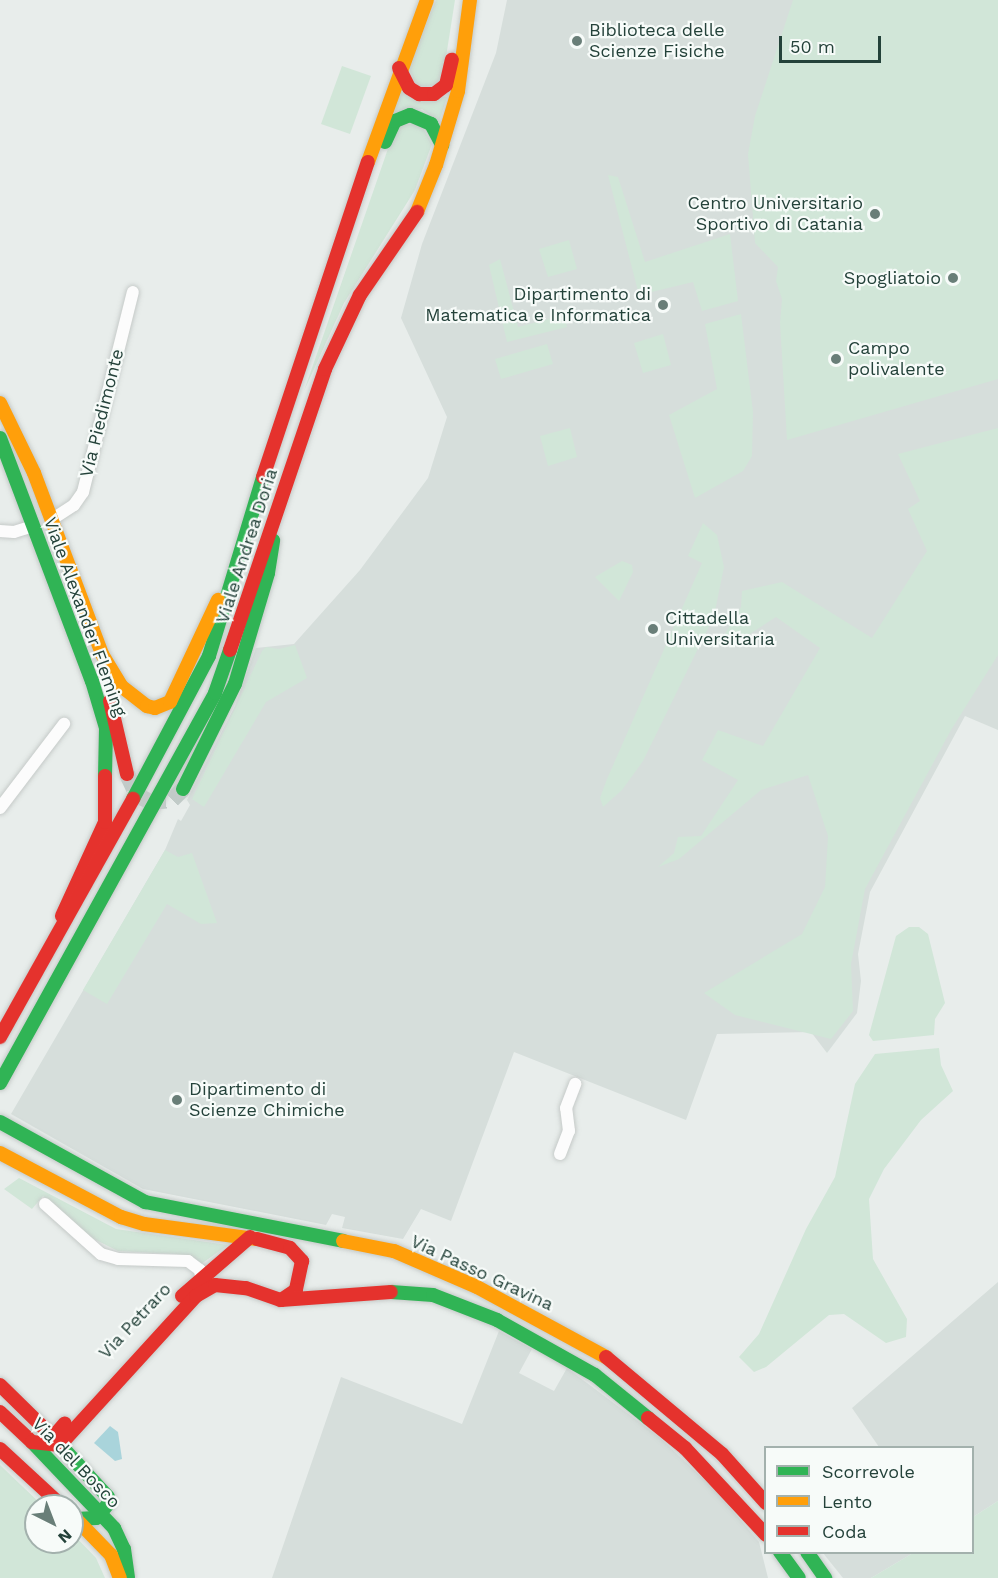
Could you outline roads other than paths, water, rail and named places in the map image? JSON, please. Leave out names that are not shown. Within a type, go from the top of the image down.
[{"type":"main road","name":"Viale Andrea Doria","points":[[0,1037],[36,978],[198,683],[234,566],[364,180],[399,68],[427,0]]},
{"type":"main road","points":[[399,68],[404,82],[419,94],[434,94],[446,85],[460,0]]},
{"type":"main road","name":"Viale Andrea Doria","points":[[0,1083],[211,702],[274,529],[325,369],[360,295],[413,221],[442,145],[464,64],[470,0]]},
{"type":"main road","points":[[364,180],[383,149],[390,126],[401,117],[425,119],[442,145]]},
{"type":"main road","name":"Viale Alexander Fleming","points":[[0,403],[27,455],[111,674],[135,698],[155,708],[175,697],[234,566]]},
{"type":"main road","points":[[0,438],[23,476],[98,668],[117,724],[127,774]]},
{"type":"main road","name":"Viale Alexander Fleming","points":[[0,438],[102,709],[107,767],[102,833],[75,886],[36,978]]},
{"type":"main road","points":[[183,789],[235,684],[268,573],[274,529]]},
{"type":"main road","name":"Via Passo Gravina","points":[[0,1122],[144,1202],[394,1251],[430,1265],[586,1343],[678,1414],[722,1454],[764,1502]]},
{"type":"main road","points":[[0,1153],[121,1217],[144,1224],[250,1237],[323,1238]]},
{"type":"main road","points":[[204,1282],[228,1285],[281,1300],[296,1290],[302,1261],[290,1248],[250,1237]]},
{"type":"main road","name":"Via Petraro","points":[[56,1443],[204,1282],[250,1237]]},
{"type":"main road","name":"Via Passo Gravina","points":[[281,1300],[401,1291],[449,1299],[497,1320],[576,1362],[612,1387],[685,1448],[764,1534]]},
{"type":"main road","name":"Via del Bosco","points":[[0,1385],[108,1497],[103,1513]]},
{"type":"main road","name":"Via del Bosco","points":[[0,1412],[60,1467],[103,1513],[124,1549],[128,1578]]},
{"type":"main road","points":[[32,1442],[56,1443],[60,1467]]},
{"type":"main road","points":[[0,1449],[49,1494]]},
{"type":"main road","points":[[84,1517],[96,1518],[103,1513]]},
{"type":"main road","name":"Via del Bosco","points":[[84,1527],[111,1555],[120,1578]]},
{"type":"main road","points":[[781,1554],[799,1578]]},
{"type":"main road","points":[[808,1554],[825,1578]]},
{"type":"street","name":"Via Piedimonte","points":[[51,520],[74,505],[82,492],[133,292]]},
{"type":"street","points":[[0,531],[14,532],[34,526]]},
{"type":"street","points":[[0,808],[64,724]]},
{"type":"street","points":[[560,1154],[569,1131],[566,1107],[574,1084]]},
{"type":"street","points":[[45,1204],[101,1254],[136,1261],[188,1261],[200,1270],[204,1282]]},
{"type":"water","points":[[110,1426],[118,1432],[122,1459],[115,1461],[94,1443]]},
{"type":"tunnel","points":[[127,774],[137,795],[150,802],[172,800],[183,789]]},
{"type":"place","name":"Biblioteca delle Scienze Fisiche","points":[[577,41]]},
{"type":"place","name":"Centro Universitario Sportivo di Catania","points":[[875,214]]},
{"type":"place","name":"Spogliatoio","points":[[953,278]]},
{"type":"place","name":"Dipartimento di Matematica e Informatica","points":[[663,305]]},
{"type":"place","name":"Campo polivalente","points":[[836,359]]},
{"type":"place","name":"Cittadella Universitaria","points":[[653,629]]},
{"type":"place","name":"Dipartimento di Scienze Chimiche","points":[[177,1100]]}]
